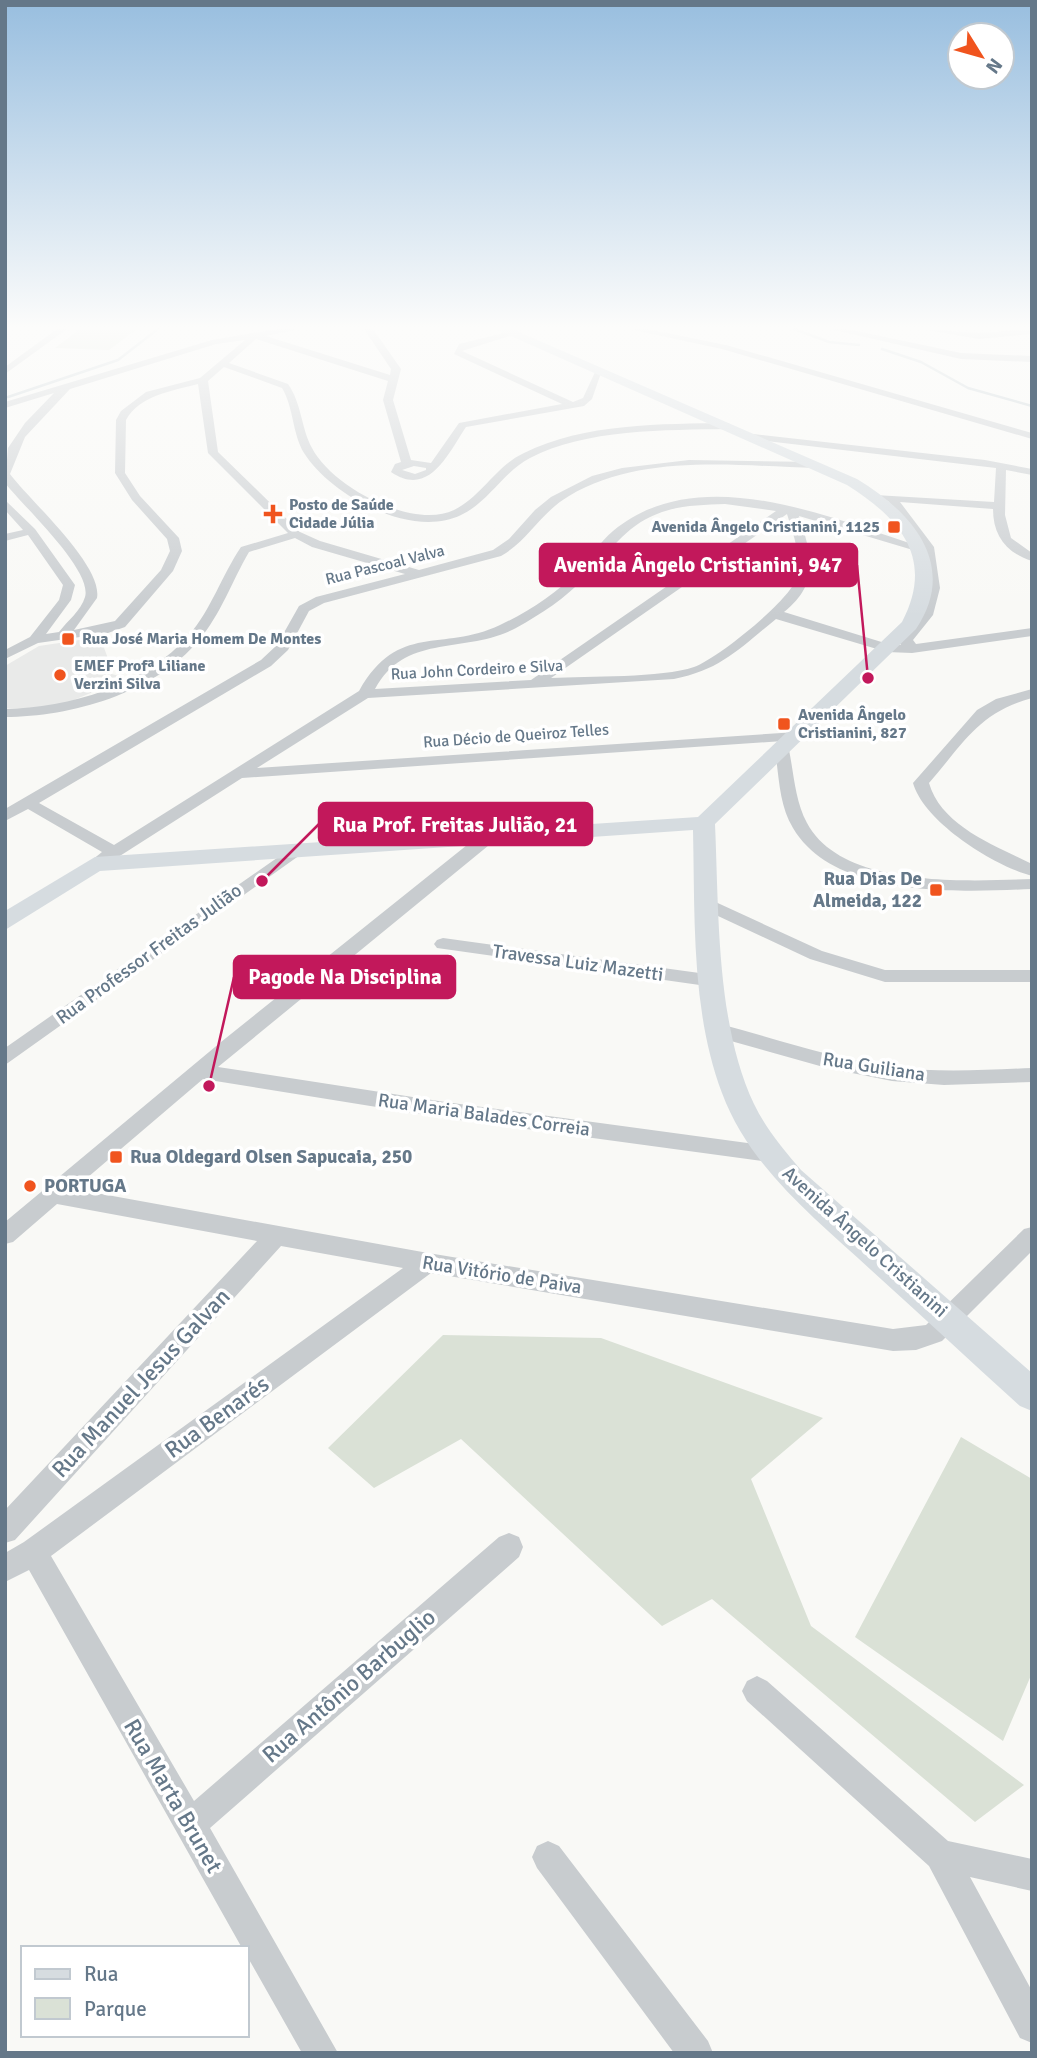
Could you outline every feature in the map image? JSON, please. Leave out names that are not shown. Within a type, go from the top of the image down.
[{"type":"street","points":[[29,425],[21,433],[7,458],[5,474],[81,567],[91,585],[92,594],[87,604],[65,633]]},
{"type":"street","points":[[5,655],[35,640],[65,633],[108,629],[120,624],[148,595],[174,559],[173,538],[136,498],[120,472],[121,425]]},
{"type":"street","points":[[208,425],[213,453],[296,534],[316,544],[417,573]]},
{"type":"street","points":[[299,425],[307,448],[317,463],[374,508],[406,516],[437,516],[462,510],[477,501],[513,464],[546,447],[647,429],[728,426],[885,497],[999,506]]},
{"type":"street","points":[[396,425],[407,463],[399,466],[396,472],[416,477],[430,473],[463,425]]},
{"type":"street","points":[[994,425],[1032,436]]},
{"type":"street","points":[[753,437],[1002,466],[1032,472]]},
{"type":"street","name":"Rua Pascoal Valva","points":[[5,816],[266,663],[283,647],[301,612],[311,604],[338,593],[468,562],[506,549],[549,503],[584,482],[612,474],[671,465],[816,465]]},
{"type":"street","points":[[1002,466],[999,506],[1007,544],[1014,551],[1032,558]]},
{"type":"street","points":[[5,922],[104,858],[294,851],[704,823],[887,648],[921,608],[927,580],[919,550],[885,497]]},
{"type":"street","points":[[885,497],[928,547],[934,588],[927,615],[905,640],[912,649]]},
{"type":"street","points":[[365,694],[378,668],[395,654],[491,633],[513,624],[579,578],[621,530],[655,509],[681,502],[726,500],[788,512],[919,550]]},
{"type":"street","points":[[5,503],[31,531],[69,585],[65,600],[35,640]]},
{"type":"street","points":[[534,684],[788,512]]},
{"type":"street","name":"Rua John Cordeiro e Silva","points":[[104,858],[365,694],[690,673],[719,659],[791,600],[805,579],[803,548],[788,512]]},
{"type":"street","points":[[5,538],[31,531]]},
{"type":"street","points":[[5,713],[56,709],[154,670],[194,638],[245,551],[296,534]]},
{"type":"street","points":[[775,614],[887,648],[912,649]]},
{"type":"street","points":[[871,662],[912,649],[1032,632]]},
{"type":"street","points":[[1032,693],[1001,702],[982,713],[921,783],[923,796],[935,812],[952,825],[1032,871]]},
{"type":"street","points":[[790,743],[793,809],[802,829],[825,852],[880,876],[923,885],[948,887],[1032,884]]},
{"type":"street","name":"Rua Décio de Queiroz Telles","points":[[238,775],[790,743]]},
{"type":"street","points":[[28,803],[104,858]]},
{"type":"street","name":"Avenida Ângelo Cristianini","points":[[704,823],[714,981],[720,1031],[733,1084],[771,1154],[791,1178],[1032,1395]]},
{"type":"street","points":[[5,1235],[199,1070],[488,837]]},
{"type":"street","name":"Rua Professor Freitas Julião","points":[[5,1058],[294,851]]},
{"type":"street","points":[[709,905],[816,955],[885,976],[1032,976]]},
{"type":"street","name":"Travessa Luiz Mazetti","points":[[443,944],[714,981]]},
{"type":"street","name":"Rua Guiliana","points":[[720,1031],[836,1063],[892,1074],[946,1078],[1032,1075]]},
{"type":"street","name":"Rua Maria Balades Correia","points":[[199,1070],[445,1110],[771,1154]]},
{"type":"street","name":"Rua Vitório de Paiva","points":[[51,1194],[428,1263],[893,1340],[916,1339],[934,1333],[1032,1236]]},
{"type":"street","name":"Rua Manuel Jesus Galvan","points":[[5,1530],[277,1235]]},
{"type":"street","name":"Rua Benarés","points":[[5,1568],[34,1552],[428,1263]]},
{"type":"street","name":"Rua Antônio Barbuglio","points":[[190,1825],[509,1547]]},
{"type":"street","name":"Rua Marta Brunet","points":[[34,1552],[190,1825],[312,2049]]},
{"type":"street","points":[[757,1690],[940,1855],[1032,2026]]},
{"type":"street","points":[[940,1855],[1032,1875]]},
{"type":"street","points":[[548,1857],[696,2053]]},
{"type":"shaded area","name":"EMEF Profª Liliane Verzini Silva","points":[[100,637],[110,664],[104,672],[127,678],[52,709],[5,708],[5,666],[39,646]]},
{"type":"green space","points":[[443,1335],[601,1338],[823,1418],[751,1479],[811,1626],[1024,1785],[975,1822],[712,1599],[662,1626],[461,1439],[374,1488],[328,1448]]},
{"type":"green space","points":[[961,1437],[1032,1479],[1032,1673],[1003,1741],[855,1637]]},
{"type":"place","name":"Posto de Saúde Cidade Júlia","points":[[273,514]]},
{"type":"place","name":"Avenida Ângelo Cristianini, 1125","points":[[894,527]]},
{"type":"place","name":"Rua José Maria Homem De Montes","points":[[68,639]]},
{"type":"place","name":"EMEF Profª Liliane Verzini Silva","points":[[60,675]]},
{"type":"place","name":"Avenida Ângelo Cristianini, 947","points":[[868,678]]},
{"type":"place","name":"Avenida Ângelo Cristianini, 827","points":[[784,724]]},
{"type":"place","name":"Rua Prof. Freitas Julião, 21","points":[[262,881]]},
{"type":"place","name":"Rua Dias De Almeida, 122","points":[[936,890]]},
{"type":"place","name":"Pagode Na Disciplina","points":[[209,1086]]},
{"type":"place","name":"Rua Oldegard Olsen Sapucaia, 250","points":[[116,1157]]},
{"type":"place","name":"PORTUGA","points":[[30,1186]]}]
